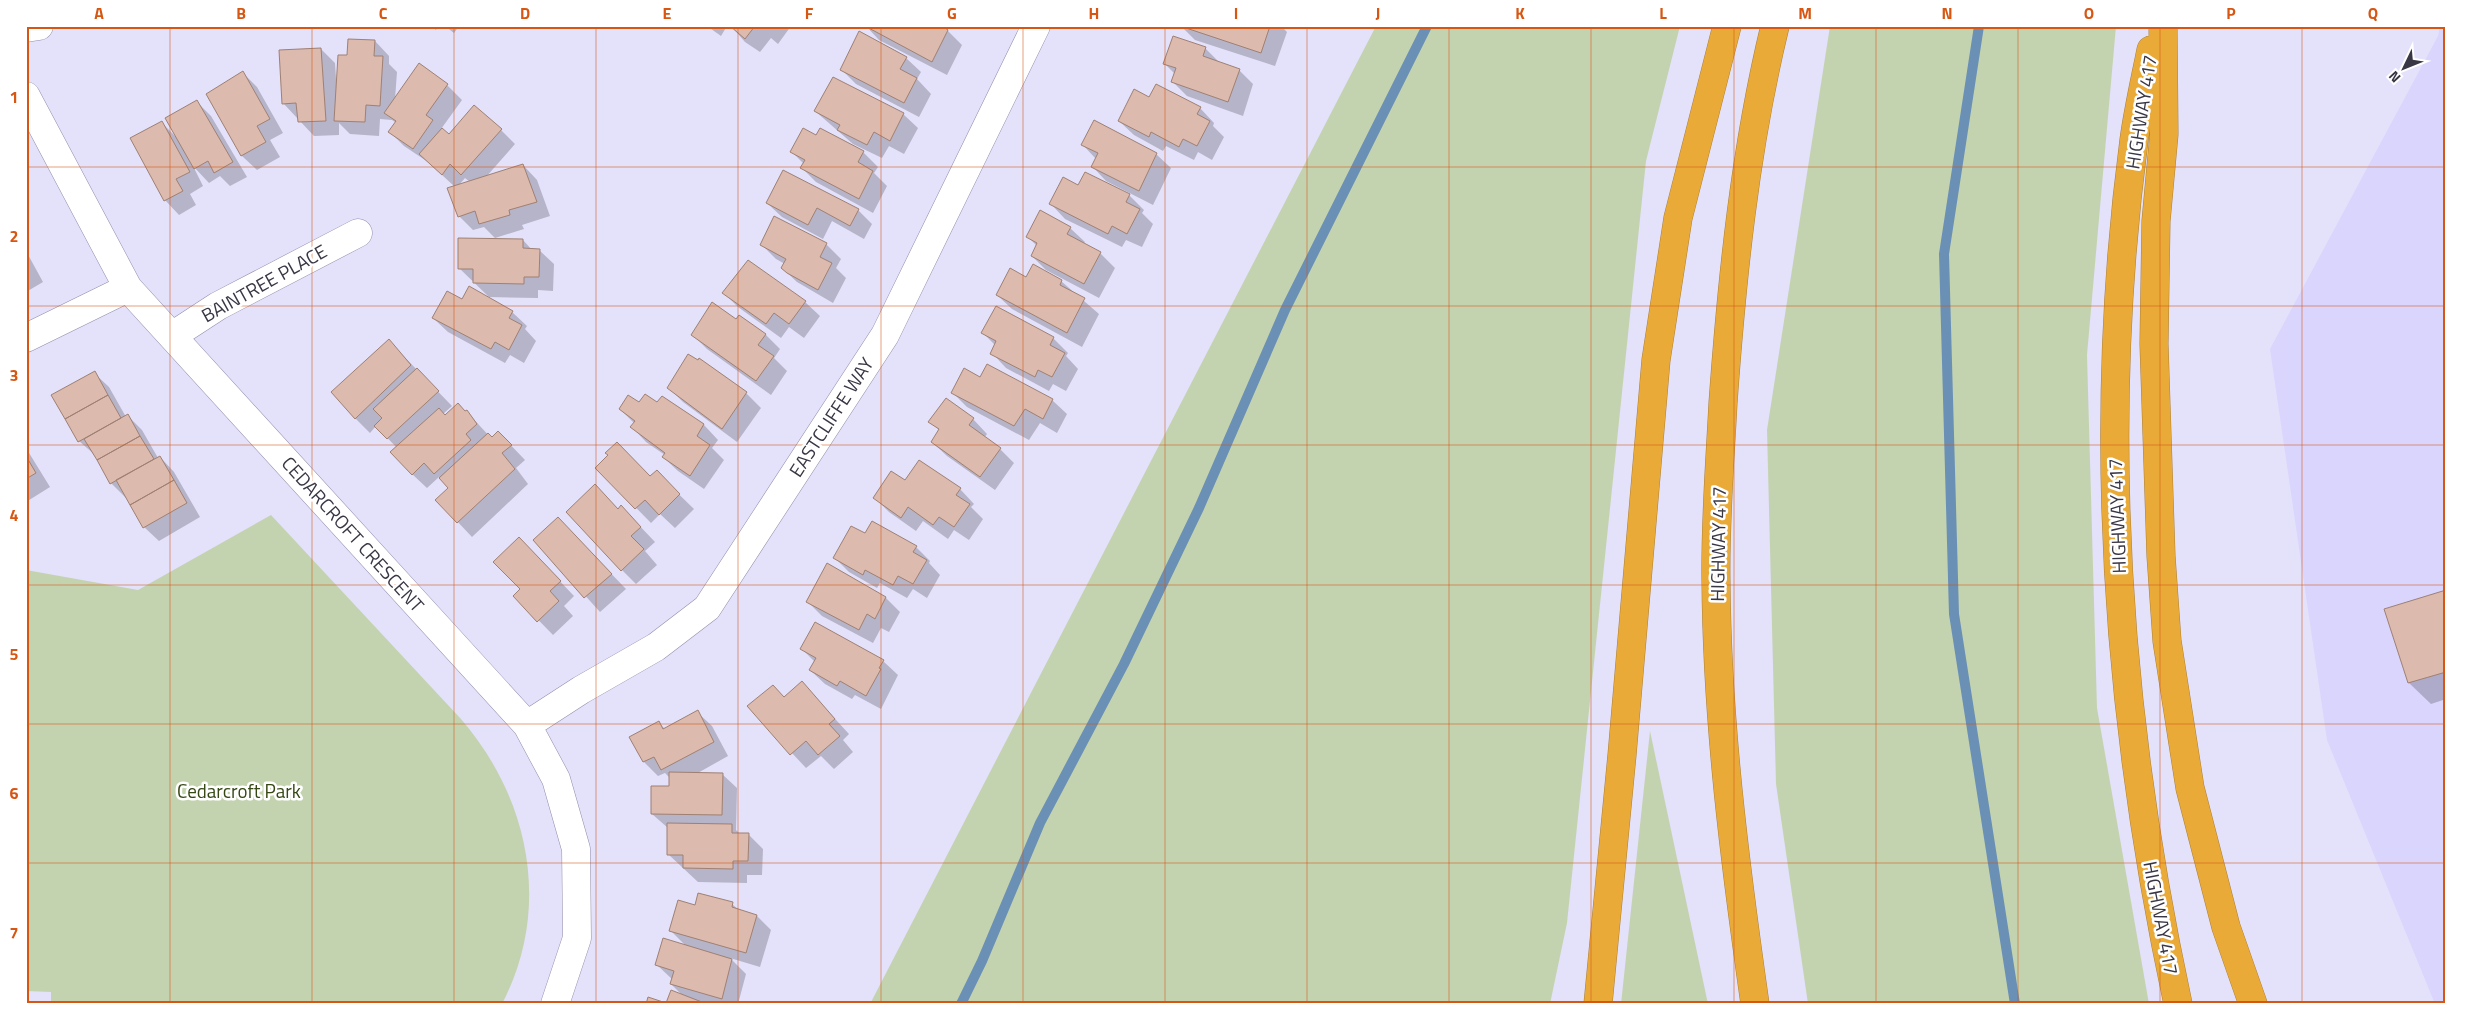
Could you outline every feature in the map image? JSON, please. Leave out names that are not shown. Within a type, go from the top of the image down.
[{"type":"highway","points":[[1598,1004],[1621,773],[1656,360],[1678,218],[1727,26]]},
{"type":"highway","name":"HIGHWAY 417","points":[[1755,1004],[1729,803],[1716,581],[1718,484],[1735,259],[1753,140],[1775,26]]},
{"type":"highway","name":"HIGHWAY 417","points":[[2155,26],[2134,138],[2123,241],[2117,327],[2116,496],[2120,584],[2130,709],[2158,911],[2178,1004]]},
{"type":"highway","points":[[2163,26],[2164,134],[2156,221],[2154,344],[2161,556],[2167,641],[2190,788],[2226,927],[2253,1004]]},
{"type":"street","points":[[26,28],[39,26]]},
{"type":"street","name":"EASTCLIFFE WAY","points":[[527,725],[581,690],[656,647],[707,608],[885,335],[1036,26]]},
{"type":"street","name":"CEDARCROFT CRESCENT","points":[[26,96],[128,288],[527,725],[556,779],[576,849],[577,938],[556,1004]]},
{"type":"street","name":"BAINTREE PLACE","points":[[172,336],[218,306],[358,232]]},
{"type":"street","points":[[26,338],[128,288]]},
{"type":"shaded area","points":[[2440,26],[2446,26],[2446,1004],[2435,1004],[2327,740],[2270,349],[2438,36]]},
{"type":"green space","points":[[1376,26],[1680,26],[1646,161],[1567,923],[1550,1004],[870,1004]]},
{"type":"green space","points":[[1830,26],[2116,26],[2087,355],[2097,708],[2149,1004],[1808,1004],[1776,784],[1767,430]]},
{"type":"green space","name":"Cedarcroft Park","points":[[271,515],[461,719],[485,750],[504,784],[517,819],[526,856],[529,893],[526,930],[517,967],[502,1004],[51,1004],[51,992],[26,991],[26,570],[138,590]]},
{"type":"green space","points":[[1650,731],[1708,1004],[1621,1004]]},
{"type":"building","points":[[730,26],[755,26],[745,39]]},
{"type":"building","points":[[865,26],[942,26],[948,30],[932,62]]},
{"type":"building","points":[[1180,26],[1270,26],[1261,53]]},
{"type":"building","points":[[859,31],[907,57],[900,69],[917,78],[904,103],[840,70]]},
{"type":"building","points":[[1173,36],[1206,47],[1203,56],[1240,69],[1228,102],[1171,82],[1176,68],[1163,64]]},
{"type":"building","points":[[348,39],[375,40],[374,56],[383,56],[380,106],[366,105],[365,122],[334,121],[338,55],[347,55]]},
{"type":"building","points":[[321,48],[326,121],[298,122],[296,103],[282,104],[279,50]]},
{"type":"building","points":[[419,63],[448,84],[426,115],[433,120],[413,149],[388,132],[396,121],[384,113]]},
{"type":"building","points":[[243,71],[270,119],[257,126],[266,142],[241,156],[206,94]]},
{"type":"building","points":[[833,77],[904,113],[890,141],[874,132],[867,145],[837,130],[840,125],[814,111]]},
{"type":"building","points":[[1156,84],[1201,107],[1197,114],[1210,121],[1197,146],[1183,139],[1179,147],[1151,132],[1149,137],[1118,121],[1134,89],[1149,97]]},
{"type":"building","points":[[197,100],[233,162],[214,173],[208,161],[194,169],[165,118]]},
{"type":"building","points":[[474,105],[502,129],[461,175],[450,164],[442,175],[419,154],[442,128],[449,134]]},
{"type":"building","points":[[1094,120],[1157,153],[1139,191],[1091,167],[1098,153],[1081,145]]},
{"type":"building","points":[[162,121],[190,172],[176,179],[183,191],[164,201],[130,138]]},
{"type":"building","points":[[803,128],[816,135],[820,128],[864,151],[858,162],[873,171],[859,199],[800,168],[805,160],[790,152]]},
{"type":"building","points":[[523,164],[537,202],[509,210],[510,215],[479,224],[475,211],[458,217],[447,188]]},
{"type":"building","points":[[783,170],[859,209],[850,226],[817,208],[808,225],[766,203]]},
{"type":"building","points":[[1085,172],[1130,194],[1126,202],[1140,209],[1127,234],[1112,226],[1108,234],[1049,204],[1063,177],[1078,185]]},
{"type":"building","points":[[1040,210],[1071,227],[1067,234],[1101,252],[1084,284],[1031,256],[1037,243],[1026,237]]},
{"type":"building","points":[[774,216],[827,243],[820,257],[832,263],[818,290],[787,273],[781,268],[786,259],[760,245]]},
{"type":"building","points":[[458,238],[523,239],[523,248],[540,249],[539,277],[524,277],[524,284],[473,283],[473,269],[458,269]]},
{"type":"building","points":[[748,260],[806,301],[789,324],[774,313],[766,324],[722,293]]},
{"type":"building","points":[[1033,264],[1062,280],[1060,285],[1085,298],[1067,333],[996,295],[1010,268],[1026,277]]},
{"type":"building","points":[[469,286],[513,311],[509,318],[522,325],[509,350],[495,342],[491,349],[432,318],[447,291],[462,299]]},
{"type":"building","points":[[712,302],[736,319],[739,315],[766,334],[758,345],[774,356],[756,381],[691,335]]},
{"type":"building","points":[[996,306],[1054,337],[1050,345],[1065,353],[1052,377],[1038,370],[1035,377],[990,354],[996,341],[981,333]]},
{"type":"building","points":[[389,339],[411,365],[355,419],[331,392]]},
{"type":"building","points":[[688,354],[698,360],[699,358],[747,392],[722,429],[667,388]]},
{"type":"building","points":[[987,364],[1053,399],[1043,419],[1025,409],[1014,426],[951,393],[964,368],[980,377]]},
{"type":"building","points":[[417,368],[439,391],[387,439],[374,426],[382,418],[373,409]]},
{"type":"building","points":[[95,371],[108,395],[65,419],[51,395]]},
{"type":"building","points":[[645,394],[657,402],[662,396],[704,424],[697,436],[710,445],[690,476],[662,457],[665,453],[630,427],[635,421],[619,409],[628,395],[639,402]]},
{"type":"building","points":[[108,395],[121,418],[78,442],[65,419]]},
{"type":"building","points":[[946,398],[974,418],[969,425],[1001,448],[980,477],[931,442],[939,429],[928,422]]},
{"type":"building","points":[[458,403],[465,411],[467,410],[477,424],[466,434],[471,440],[434,474],[424,463],[412,475],[390,452],[439,408],[445,415]]},
{"type":"building","points":[[128,414],[140,436],[97,460],[84,439]]},
{"type":"building","points":[[498,431],[512,445],[502,453],[515,469],[457,523],[435,500],[448,488],[439,478],[488,433],[492,437]]},
{"type":"building","points":[[140,436],[154,459],[110,484],[97,460]]},
{"type":"building","points":[[617,442],[650,476],[657,470],[680,494],[659,515],[645,500],[635,509],[595,468],[608,455],[605,453]]},
{"type":"building","points":[[26,456],[36,473],[26,479]]},
{"type":"building","points":[[160,456],[174,480],[130,505],[116,480]]},
{"type":"building","points":[[919,460],[961,488],[956,495],[970,504],[954,527],[939,517],[933,525],[908,507],[901,518],[873,498],[891,471],[905,480]]},
{"type":"building","points":[[174,480],[187,503],[143,528],[130,505]]},
{"type":"building","points":[[595,484],[618,509],[621,505],[641,527],[631,536],[644,549],[621,571],[566,512]]},
{"type":"building","points":[[558,517],[612,574],[584,598],[533,540]]},
{"type":"building","points":[[872,521],[917,546],[913,552],[927,560],[913,584],[898,576],[893,585],[865,570],[863,575],[833,558],[851,526],[865,533]]},
{"type":"building","points":[[519,537],[561,581],[550,591],[559,601],[537,622],[513,596],[520,589],[493,562]]},
{"type":"building","points":[[827,563],[886,597],[875,619],[867,614],[859,630],[806,602]]},
{"type":"building","points":[[2446,590],[2446,672],[2408,683],[2384,609]]},
{"type":"building","points":[[815,622],[884,660],[866,696],[840,681],[837,686],[809,670],[816,658],[800,649]]},
{"type":"building","points":[[802,681],[835,719],[829,724],[840,736],[818,755],[806,741],[790,755],[747,706],[773,685],[784,697]]},
{"type":"building","points":[[698,710],[714,742],[661,770],[654,757],[643,762],[629,737],[659,721],[663,729]]},
{"type":"building","points":[[669,772],[723,773],[722,815],[651,814],[651,786],[669,786]]},
{"type":"building","points":[[667,823],[732,824],[732,833],[749,833],[748,861],[733,861],[733,869],[683,868],[683,855],[667,855]]},
{"type":"building","points":[[698,893],[733,902],[732,907],[757,915],[746,953],[669,931],[678,900],[695,905]]},
{"type":"building","points":[[663,938],[732,959],[722,999],[670,984],[674,971],[655,965]]},
{"type":"building","points":[[671,990],[707,1004],[646,1004],[648,997],[666,1003]]},
{"type":"waterway","points":[[961,1004],[982,961],[1040,823],[1124,664],[1199,508],[1285,310],[1427,26]]},
{"type":"waterway","points":[[1979,26],[1944,254],[1954,614],[2015,1004]]}]
